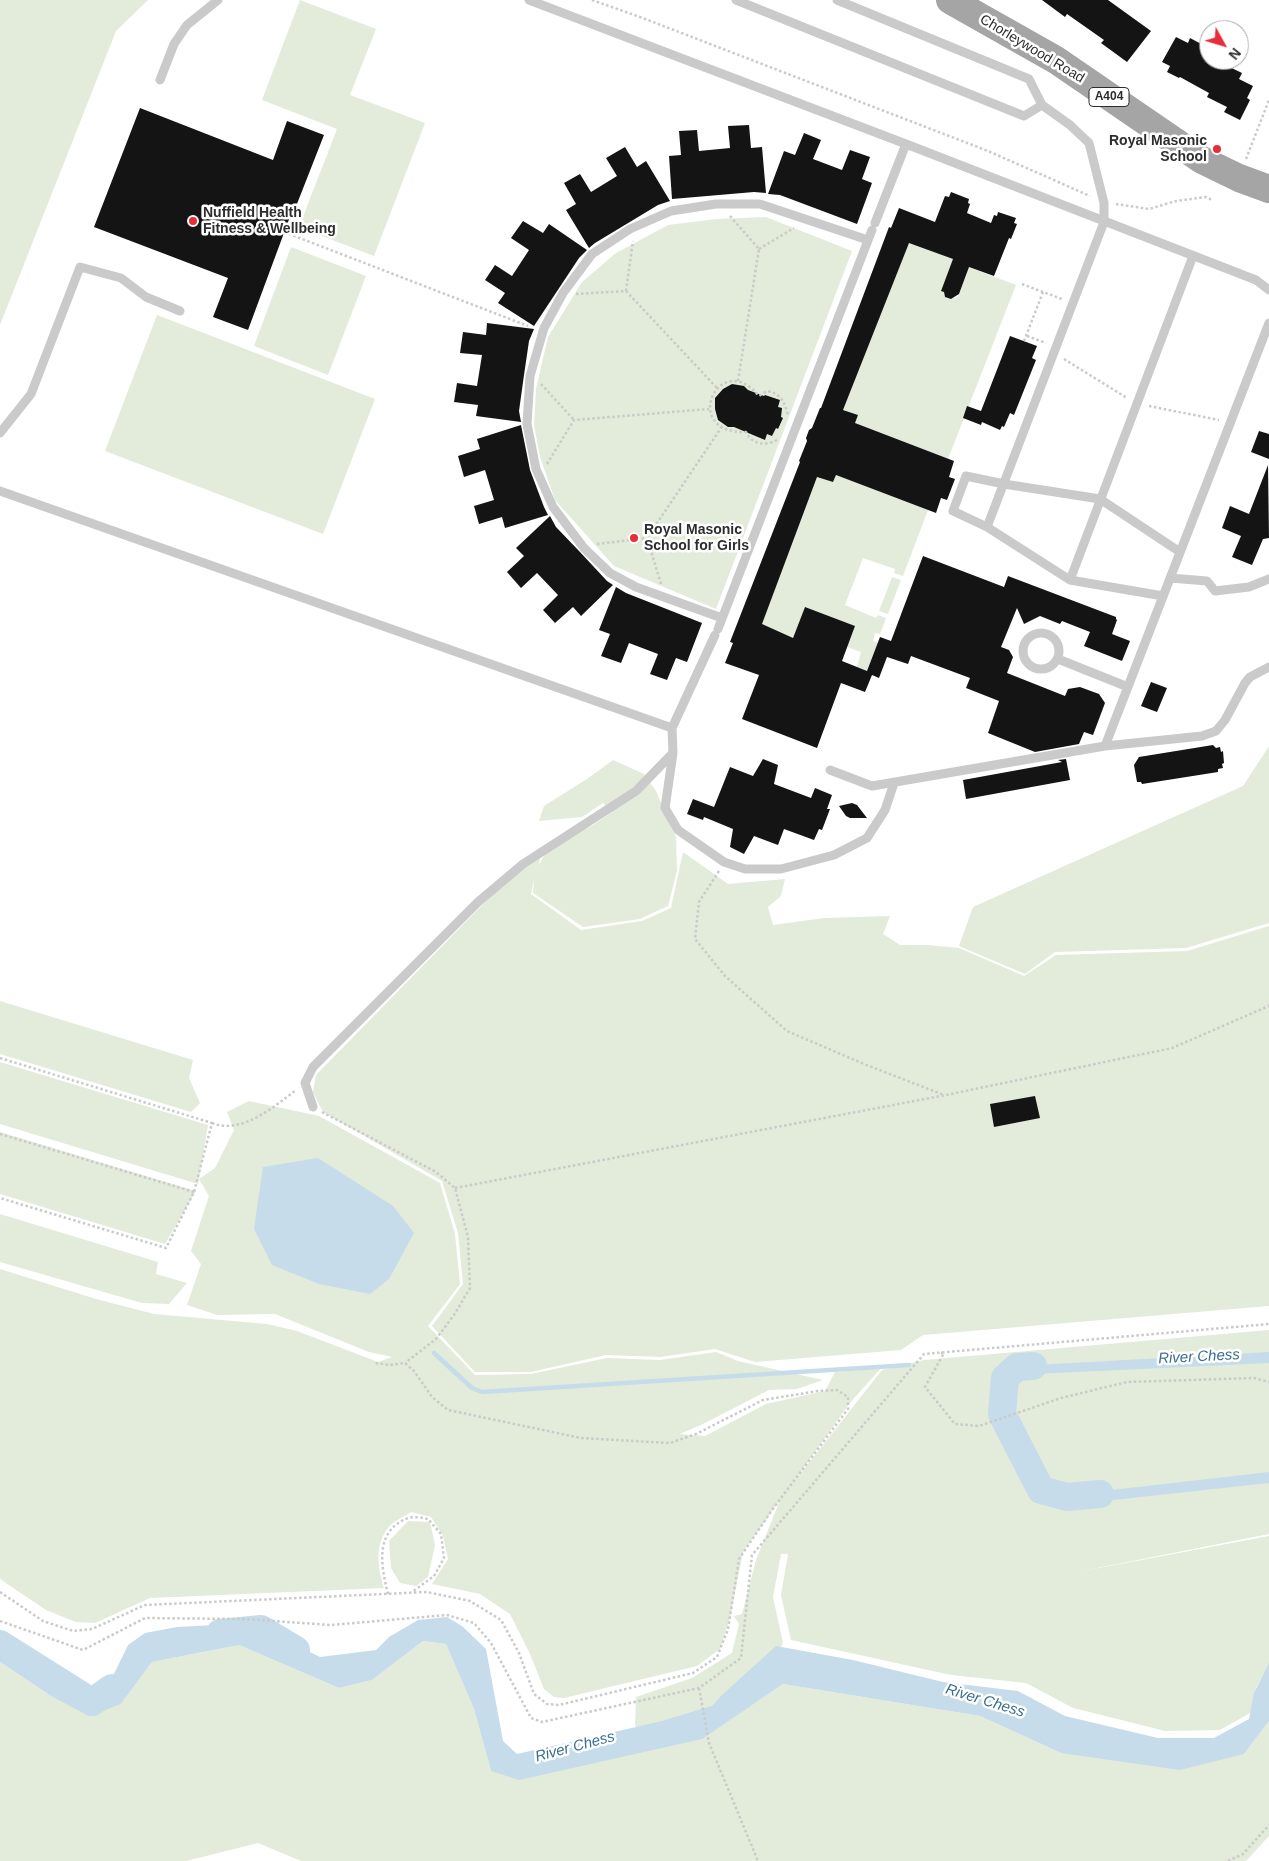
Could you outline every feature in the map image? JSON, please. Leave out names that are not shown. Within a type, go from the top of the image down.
[{"type":"main road","name":"Chorleywood Road","points":[[950,0],[1056,60],[1202,160],[1239,178],[1269,189]]},
{"type":"lane","points":[[160,80],[174,44],[187,25],[218,0]]},
{"type":"lane","points":[[529,0],[1256,280],[1269,290]]},
{"type":"lane","points":[[736,0],[1024,116],[1042,105]]},
{"type":"lane","points":[[838,0],[1029,79],[1042,105],[1070,125],[1089,143],[1104,203],[1104,222],[987,527]]},
{"type":"lane","points":[[894,784],[885,810],[867,838],[834,855],[781,868],[745,869],[724,862],[678,830],[665,808],[672,754],[672,728],[717,632],[906,144]]},
{"type":"lane","points":[[722,618],[636,587],[610,573],[582,546],[553,508],[536,469],[527,424],[531,373],[544,328],[562,295],[592,254],[634,227],[671,211],[719,204],[760,204],[868,240]]},
{"type":"lane","points":[[1070,580],[1193,256]]},
{"type":"lane","points":[[0,433],[31,394],[80,267],[121,278],[146,297],[180,311]]},
{"type":"lane","points":[[1105,746],[1269,324]]},
{"type":"lane","points":[[1163,596],[1070,580],[987,527],[953,511],[966,476],[1100,500],[1180,552]]},
{"type":"lane","points":[[0,491],[672,728]]},
{"type":"lane","points":[[1170,578],[1207,581],[1215,591],[1249,587],[1269,579]]},
{"type":"lane","points":[[1041,632],[1053,636],[1059,646],[1058,659],[1050,667],[1044,669],[1032,667],[1027,663],[1022,652],[1025,640],[1029,636],[1041,632]]},
{"type":"lane","points":[[1058,659],[1128,687]]},
{"type":"lane","points":[[830,770],[872,786],[894,784],[1105,746],[1202,736],[1216,731],[1225,720],[1250,677],[1269,667]]},
{"type":"lane","points":[[313,1107],[305,1083],[313,1068],[478,902],[523,864],[636,791],[672,754]]},
{"type":"path","points":[[592,0],[649,20],[988,151],[1104,203],[1148,209],[1176,201],[1206,197],[1212,200]]},
{"type":"path","points":[[1239,178],[1269,100]]},
{"type":"path","points":[[719,204],[759,249]]},
{"type":"path","points":[[738,381],[759,249],[809,219]]},
{"type":"path","points":[[626,291],[634,227]]},
{"type":"path","points":[[284,232],[528,326]]},
{"type":"path","points":[[1022,284],[1073,303]]},
{"type":"path","points":[[562,295],[626,291]]},
{"type":"path","points":[[626,291],[717,388]]},
{"type":"path","points":[[1024,341],[1043,292]]},
{"type":"path","points":[[1027,336],[1056,347]]},
{"type":"path","points":[[531,373],[574,420]]},
{"type":"path","points":[[738,381],[751,386],[759,396],[767,391],[782,398],[788,415],[780,437],[776,440],[766,444],[754,442],[747,436],[746,432],[731,432],[722,428],[712,417],[709,409],[713,392],[726,382],[738,381]]},
{"type":"path","points":[[574,420],[709,409]]},
{"type":"path","points":[[539,476],[574,420]]},
{"type":"path","points":[[785,426],[795,429]]},
{"type":"path","points":[[582,546],[647,538],[722,428]]},
{"type":"path","points":[[647,538],[666,598]]},
{"type":"path","points":[[724,862],[699,902],[695,939],[725,976],[787,1031],[946,1096]]},
{"type":"path","points":[[455,1188],[946,1096],[1172,1048],[1269,1006]]},
{"type":"path","points":[[0,1058],[221,1127],[247,1123],[281,1102],[305,1083]]},
{"type":"path","points":[[313,1107],[436,1172],[455,1188],[468,1237],[470,1288],[454,1315],[436,1339],[405,1363],[390,1365],[374,1363]]},
{"type":"path","points":[[0,1198],[166,1248],[194,1192],[212,1123]]},
{"type":"path","points":[[0,1134],[194,1192]]},
{"type":"path","points":[[0,1621],[82,1650],[145,1618],[244,1619],[331,1624],[447,1615],[474,1623],[491,1643],[531,1718],[542,1722],[699,1688],[741,1658],[752,1555],[924,1354],[1269,1324]]},
{"type":"path","points":[[938,1352],[944,1353],[925,1387],[955,1424],[978,1426],[1061,1398],[1127,1382],[1254,1378],[1269,1382]]},
{"type":"path","points":[[0,1592],[43,1621],[73,1631],[92,1629],[144,1605],[426,1592],[470,1601],[501,1620],[519,1653],[534,1694],[547,1704],[559,1705],[693,1673],[717,1656],[728,1629],[739,1559],[772,1510],[848,1409],[848,1397],[836,1390],[818,1391],[763,1400],[696,1434],[670,1443],[581,1438],[448,1410],[432,1397],[414,1370],[405,1363]]},
{"type":"path","points":[[388,1594],[382,1572],[382,1550],[390,1530],[410,1518],[428,1519],[441,1534],[444,1558],[434,1576],[411,1593]]},
{"type":"path","points":[[699,1688],[709,1743],[758,1861]]},
{"type":"path","points":[[1228,1861],[1243,1854],[1269,1825]]},
{"type":"green space","points":[[0,0],[148,0],[116,31],[0,325]]},
{"type":"green space","points":[[300,0],[376,29],[350,95],[425,123],[374,256],[299,227],[337,129],[262,100]]},
{"type":"green space","points":[[766,217],[852,251],[716,609],[614,566],[555,500],[540,457],[534,425],[536,389],[548,337],[582,282],[616,253],[668,225],[717,219]]},
{"type":"green space","points":[[910,243],[958,261],[950,267],[941,290],[944,292],[945,297],[951,299],[958,297],[967,273],[966,266],[1016,285],[948,459],[855,423],[858,415],[843,410]]},
{"type":"green space","points":[[291,247],[366,276],[328,375],[254,346]]},
{"type":"green space","points":[[157,315],[375,399],[323,534],[105,451]]},
{"type":"green space","points":[[836,475],[928,510],[903,576],[894,573],[895,569],[863,558],[845,605],[876,618],[878,615],[886,618],[880,634],[875,633],[873,641],[878,643],[867,671],[857,667],[861,652],[847,647],[855,626],[805,607],[786,655],[759,631],[817,477],[833,482]]},
{"type":"green space","points":[[892,577],[901,580],[888,614],[879,611]]},
{"type":"green space","points":[[1269,746],[1269,923],[1186,948],[1055,952],[1025,974],[959,946],[973,907],[1243,786]]},
{"type":"green space","points":[[613,760],[644,774],[656,791],[676,837],[677,871],[668,906],[640,919],[583,927],[533,893],[534,879],[531,894],[581,930],[642,921],[671,908],[683,852],[728,884],[785,879],[781,896],[768,907],[773,925],[824,918],[890,916],[883,934],[900,945],[959,948],[1024,976],[1056,955],[1187,951],[1269,926],[1269,1306],[923,1335],[901,1350],[755,1362],[715,1349],[661,1357],[606,1355],[531,1372],[475,1372],[432,1326],[463,1284],[458,1233],[442,1181],[323,1112],[313,1092],[316,1075],[490,897],[518,873],[540,858],[539,865],[549,847],[593,825],[612,812],[603,803],[582,817],[539,821],[544,806]]},
{"type":"green space","points":[[0,1001],[193,1060],[189,1078],[200,1103],[191,1112],[0,1054]]},
{"type":"green space","points":[[0,1062],[208,1125],[198,1184],[0,1124]]},
{"type":"green space","points":[[249,1101],[319,1116],[440,1183],[455,1234],[460,1284],[428,1326],[475,1375],[531,1374],[607,1358],[660,1360],[716,1352],[738,1361],[823,1380],[797,1389],[769,1390],[680,1434],[705,1436],[766,1404],[825,1391],[835,1372],[881,1368],[849,1404],[793,1483],[882,1370],[924,1360],[1269,1330],[1269,1534],[1072,1573],[1269,1536],[1269,1664],[1256,1688],[1252,1712],[1220,1730],[1165,1731],[1073,1708],[1026,1683],[951,1675],[791,1640],[781,1595],[788,1554],[781,1554],[773,1597],[783,1643],[750,1706],[783,1684],[980,1716],[1061,1753],[1244,1754],[1269,1721],[1269,1836],[1246,1861],[301,1861],[258,1843],[186,1861],[0,1861],[0,1662],[51,1696],[121,1704],[152,1662],[239,1645],[339,1688],[372,1680],[423,1641],[446,1644],[474,1709],[491,1771],[646,1751],[635,1725],[636,1697],[692,1678],[732,1653],[739,1624],[734,1616],[742,1614],[756,1560],[780,1500],[743,1552],[730,1618],[720,1649],[697,1666],[564,1698],[554,1697],[544,1689],[530,1654],[510,1614],[480,1594],[432,1584],[448,1559],[443,1536],[431,1517],[411,1512],[390,1526],[381,1542],[378,1557],[384,1588],[150,1598],[95,1623],[76,1622],[46,1610],[0,1579],[0,1269],[96,1299],[154,1314],[267,1324],[297,1331],[378,1362],[392,1357],[369,1352],[275,1314],[217,1315],[187,1305],[201,1264],[191,1251],[209,1196],[199,1179],[215,1168],[234,1130],[227,1112]]},
{"type":"green space","points":[[0,1132],[196,1191],[165,1244],[0,1194]]},
{"type":"green space","points":[[0,1214],[158,1262],[156,1274],[187,1283],[169,1304],[142,1303],[0,1262]]},
{"type":"green space","points":[[408,1521],[430,1522],[435,1545],[428,1577],[416,1586],[400,1583],[391,1568],[389,1541]]},
{"type":"water","points":[[318,1158],[393,1206],[414,1233],[389,1279],[370,1294],[319,1284],[272,1265],[254,1229],[263,1167]]},
{"type":"water","points":[[1269,1352],[1269,1363],[1013,1375],[1002,1385],[1000,1417],[1038,1489],[1059,1496],[1269,1472],[1269,1483],[1058,1506],[1032,1498],[991,1418],[993,1381],[1000,1367]]},
{"type":"water","points":[[447,1617],[462,1626],[486,1649],[503,1741],[517,1754],[658,1722],[712,1706],[776,1646],[853,1660],[943,1682],[1018,1691],[1065,1716],[1158,1738],[1214,1738],[1249,1719],[1254,1693],[1269,1663],[1269,1721],[1244,1754],[1180,1770],[1061,1753],[980,1716],[783,1684],[702,1739],[519,1780],[491,1771],[474,1709],[446,1644],[423,1641],[372,1680],[339,1688],[239,1645],[152,1662],[121,1704],[89,1716],[51,1696],[0,1662],[0,1640],[45,1668],[81,1695],[99,1691],[111,1680],[128,1645],[145,1633],[177,1627],[233,1624],[266,1631],[320,1657],[376,1650],[389,1637],[418,1620]]},
{"type":"building","points":[[1042,0],[1108,0],[1151,31],[1127,62],[1101,43],[1104,40],[1067,14],[1065,17]]},
{"type":"building","points":[[1176,37],[1188,43],[1190,38],[1199,43],[1199,70],[1236,70],[1242,73],[1239,79],[1253,86],[1247,98],[1250,100],[1240,120],[1224,112],[1227,107],[1207,97],[1209,93],[1167,72],[1170,66],[1162,62]]},
{"type":"building","name":"Nuffield Health Fitness & Wellbeing","points":[[140,108],[273,160],[287,121],[324,135],[293,214],[291,214],[248,330],[213,317],[228,278],[94,227]]},
{"type":"building","points":[[749,125],[751,148],[762,147],[766,193],[754,192],[672,199],[669,156],[681,155],[679,131],[697,130],[699,151],[730,148],[728,126]]},
{"type":"building","points":[[804,133],[821,140],[813,159],[842,170],[850,150],[870,157],[862,179],[872,183],[857,224],[780,195],[768,194],[784,151],[795,155]]},
{"type":"building","points":[[625,147],[637,167],[646,161],[670,201],[658,205],[589,248],[566,210],[576,204],[564,183],[580,174],[591,192],[617,176],[606,158]]},
{"type":"building","points":[[951,192],[969,199],[968,203],[970,204],[967,213],[991,223],[994,215],[997,216],[998,212],[1016,218],[1014,223],[1017,224],[1011,239],[1009,238],[994,276],[969,267],[959,294],[951,299],[945,297],[944,292],[941,291],[953,259],[909,243],[843,410],[858,415],[855,423],[954,461],[949,477],[955,479],[947,500],[941,498],[936,513],[836,475],[833,482],[817,477],[762,624],[793,638],[805,607],[855,626],[842,661],[867,671],[880,637],[891,641],[923,556],[1004,587],[1008,576],[1116,617],[1117,620],[1112,634],[1130,641],[1122,661],[1084,646],[1090,632],[1062,621],[1060,624],[1040,616],[1024,624],[1017,608],[1001,647],[1009,650],[1013,657],[1007,673],[1065,696],[1068,689],[1080,687],[1099,694],[1105,703],[1093,735],[1084,732],[1079,744],[1035,752],[988,733],[999,701],[966,688],[970,678],[911,656],[908,664],[887,657],[879,678],[872,675],[865,692],[841,683],[817,748],[742,719],[759,675],[725,663],[733,643],[730,642],[800,462],[809,430],[812,428],[821,408],[889,227],[891,228],[899,208],[935,222],[945,196],[949,197]]},
{"type":"building","points":[[523,221],[543,233],[549,224],[587,250],[579,258],[534,326],[498,303],[505,293],[485,280],[495,265],[512,276],[529,250],[511,238]]},
{"type":"building","points":[[487,323],[534,329],[529,341],[524,375],[519,411],[521,422],[476,416],[478,405],[454,402],[457,383],[477,386],[482,355],[460,353],[463,332],[486,335]]},
{"type":"building","points":[[1010,336],[1037,346],[1032,358],[1036,360],[1014,415],[1010,413],[1004,427],[1002,426],[1000,430],[982,422],[981,425],[963,418],[967,406],[981,411]]},
{"type":"building","points":[[732,384],[744,386],[748,390],[780,400],[778,407],[782,408],[781,417],[783,418],[772,436],[767,434],[765,440],[734,427],[728,427],[718,420],[715,398],[723,389]]},
{"type":"building","points":[[521,425],[530,470],[548,515],[505,528],[502,517],[479,524],[474,506],[494,500],[485,470],[464,477],[458,456],[480,449],[477,439]]},
{"type":"building","points":[[1259,431],[1269,434],[1269,459],[1251,452]]},
{"type":"building","points":[[1268,465],[1269,538],[1263,539],[1252,565],[1232,557],[1241,536],[1222,528],[1230,506],[1249,514]]},
{"type":"building","points":[[550,516],[556,527],[613,585],[581,616],[573,607],[555,623],[543,610],[558,595],[537,573],[521,588],[507,572],[524,556],[516,548]]},
{"type":"building","points":[[616,587],[626,593],[702,623],[687,662],[676,658],[667,680],[650,674],[658,654],[629,643],[621,663],[601,656],[610,634],[599,630]]},
{"type":"building","points":[[1151,682],[1167,688],[1157,712],[1141,706]]},
{"type":"building","points":[[1213,745],[1216,748],[1220,747],[1221,752],[1223,751],[1223,768],[1218,769],[1218,772],[1142,784],[1137,782],[1134,765],[1139,757]]},
{"type":"building","points":[[763,759],[778,765],[774,784],[811,798],[815,788],[832,795],[827,809],[830,809],[822,830],[819,829],[814,840],[784,829],[778,845],[754,836],[744,854],[730,847],[733,829],[704,817],[703,820],[687,814],[693,799],[714,807],[730,767],[753,776]]},
{"type":"building","points":[[1066,759],[1070,780],[966,799],[963,780],[1062,762],[1058,760]]},
{"type":"building","points":[[852,803],[857,805],[867,818],[850,818],[846,816],[839,806]]},
{"type":"building","points":[[1035,1096],[1040,1118],[994,1127],[990,1104]]},
{"type":"waterway","points":[[434,1353],[472,1388],[482,1392],[909,1365]]},
{"type":"waterway","name":"River Chess","points":[[1033,1366],[1017,1367],[1005,1378],[1002,1414],[1041,1490],[1067,1497],[1100,1494]]},
{"type":"waterway","name":"River Chess","points":[[220,1633],[261,1629],[296,1650]]},
{"type":"waterway","name":"River Chess","points":[[0,1644],[92,1702],[112,1688]]},
{"type":"place","name":"Royal Masonic School","points":[[1217,149]]},
{"type":"place","name":"Nuffield Health Fitness & Wellbeing","points":[[193,221]]},
{"type":"place","name":"Royal Masonic School for Girls","points":[[634,538]]}]
